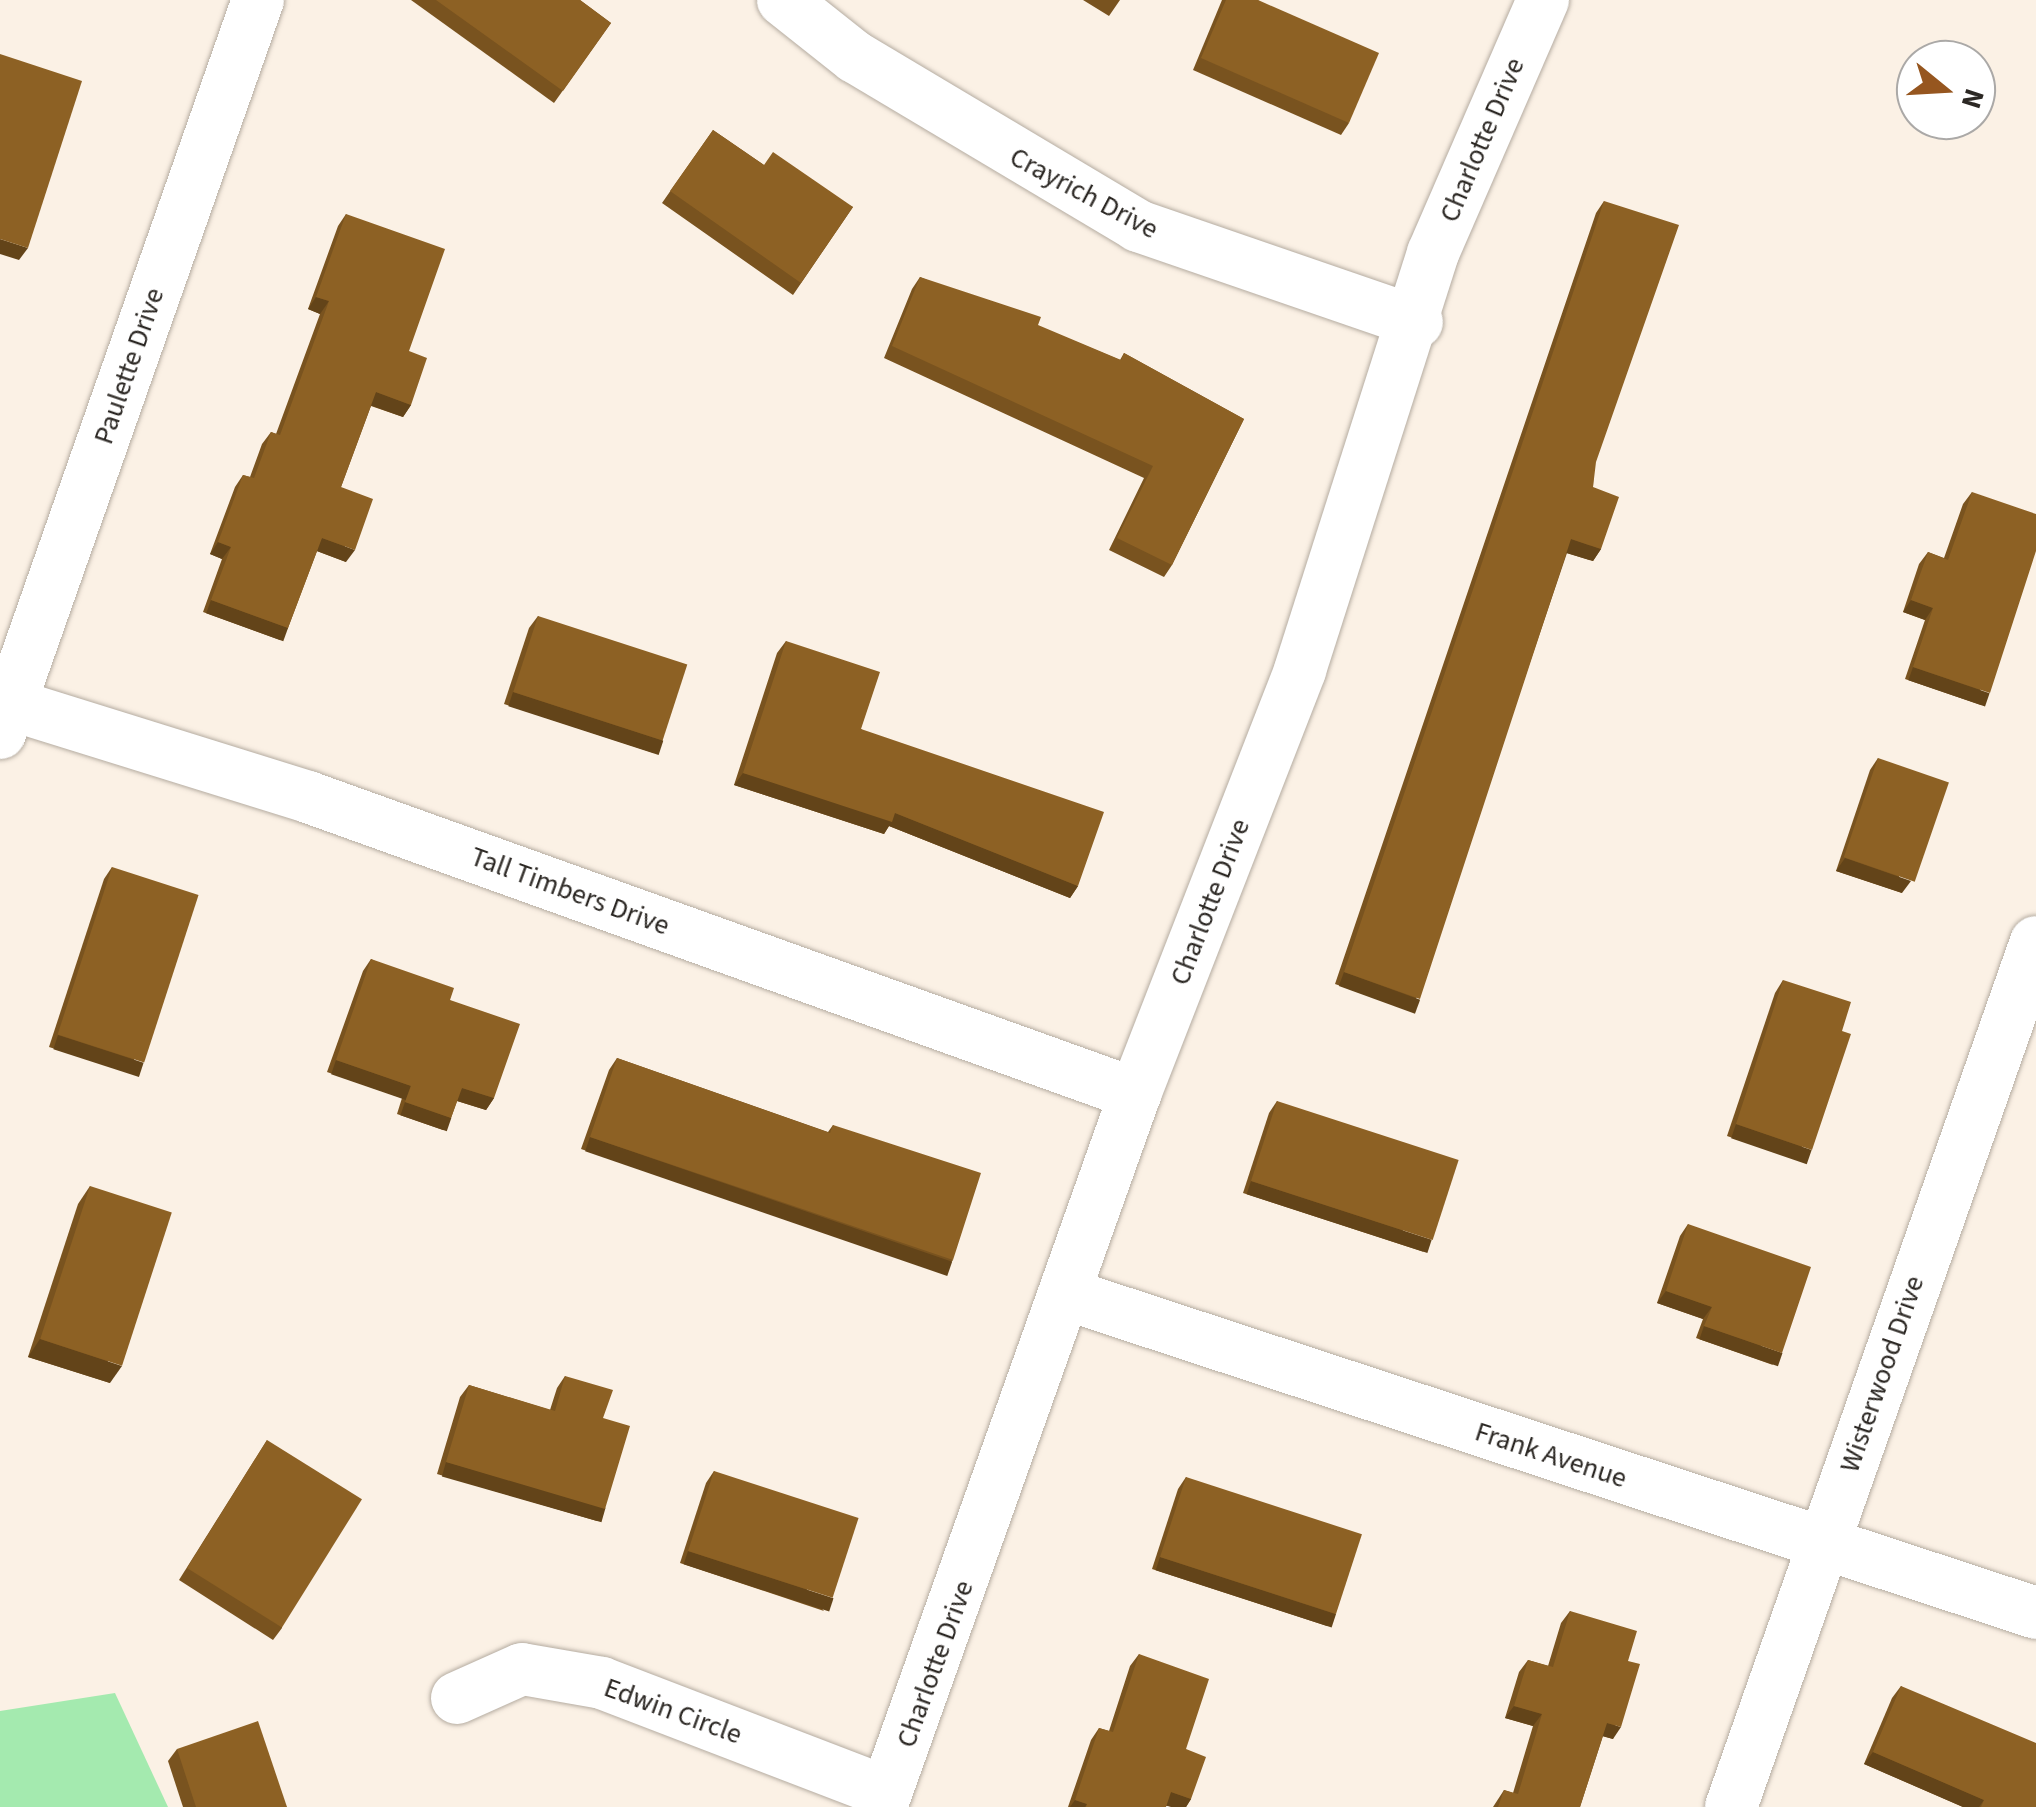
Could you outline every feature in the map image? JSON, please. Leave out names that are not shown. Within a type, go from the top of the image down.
[{"type":"street","name":"Paulette Drive","points":[[3,713],[258,0]]},
{"type":"street","name":"Crayrich Drive","points":[[783,0],[856,57],[1138,226],[1417,322]]},
{"type":"street","name":"Charlotte Drive","points":[[884,1800],[1135,1094],[1300,670],[1417,322],[1433,253],[1543,0]]},
{"type":"street","name":"Tall Timbers Drive","points":[[3,713],[308,797],[1135,1094]]},
{"type":"street","name":"Wisterwood Drive","points":[[1731,1807],[2036,942]]},
{"type":"street","name":"Frank Avenue","points":[[1066,1294],[2036,1613]]},
{"type":"street","name":"Edwin Circle","points":[[457,1698],[522,1669],[602,1683],[884,1800]]},
{"type":"green space","points":[[115,1693],[168,1807],[0,1807],[0,1711]]},
{"type":"building","points":[[436,0],[580,0],[611,23],[563,91]]},
{"type":"building","points":[[1226,0],[1258,0],[1379,53],[1349,123],[1201,58]]},
{"type":"building","points":[[0,54],[82,81],[28,248],[0,239]]},
{"type":"building","points":[[713,130],[764,165],[773,152],[853,207],[801,283],[670,191]]},
{"type":"building","points":[[1604,201],[1679,225],[1596,462],[1593,487],[1619,497],[1601,549],[1571,539],[1420,999],[1344,972]]},
{"type":"building","points":[[346,214],[445,249],[409,351],[427,358],[411,405],[376,392],[341,487],[373,499],[355,550],[322,538],[288,628],[211,600],[231,547],[218,542],[243,475],[254,478],[271,432],[280,435],[329,301],[316,297]]},
{"type":"building","points":[[920,277],[1041,317],[1038,325],[1121,360],[1124,353],[1244,419],[1172,565],[1117,538],[1153,466],[892,346]]},
{"type":"building","points":[[1972,492],[2036,514],[2036,551],[1990,693],[1913,667],[1933,608],[1911,600],[1928,552],[1948,560]]},
{"type":"building","points":[[538,616],[687,665],[663,741],[513,692]]},
{"type":"building","points":[[786,641],[880,672],[861,729],[1104,812],[1078,886],[895,813],[892,822],[743,773]]},
{"type":"building","points":[[1878,758],[1949,782],[1915,882],[1844,857]]},
{"type":"building","points":[[112,867],[199,895],[144,1063],[58,1034]]},
{"type":"building","points":[[371,959],[454,988],[450,1000],[520,1024],[494,1098],[462,1088],[451,1118],[405,1102],[411,1086],[336,1060]]},
{"type":"building","points":[[1783,980],[1851,1002],[1842,1031],[1851,1034],[1812,1150],[1736,1124]]},
{"type":"building","points":[[617,1058],[830,1133],[833,1125],[981,1173],[953,1260],[590,1137]]},
{"type":"building","points":[[1277,1101],[1459,1160],[1433,1240],[1251,1181]]},
{"type":"building","points":[[90,1186],[172,1213],[122,1366],[40,1339]]},
{"type":"building","points":[[1688,1224],[1811,1267],[1782,1353],[1704,1326],[1712,1307],[1666,1291]]},
{"type":"building","points":[[565,1376],[613,1390],[603,1418],[630,1426],[605,1509],[446,1462],[469,1385],[555,1411]]},
{"type":"building","points":[[267,1440],[362,1499],[282,1627],[187,1568]]},
{"type":"building","points":[[714,1471],[859,1518],[833,1598],[688,1551]]},
{"type":"building","points":[[1186,1477],[1362,1534],[1336,1614],[1160,1557]]},
{"type":"building","points":[[1570,1611],[1637,1631],[1628,1661],[1640,1664],[1621,1727],[1607,1723],[1580,1807],[1498,1807],[1504,1790],[1518,1794],[1542,1714],[1514,1706],[1528,1660],[1553,1667]]},
{"type":"building","points":[[1139,1654],[1209,1679],[1186,1749],[1206,1757],[1191,1799],[1171,1792],[1166,1807],[1086,1807],[1087,1804],[1075,1800],[1099,1728],[1113,1732]]},
{"type":"building","points":[[1901,1686],[2036,1743],[2036,1807],[1981,1807],[1984,1800],[1873,1752]]},
{"type":"building","points":[[258,1721],[287,1807],[196,1807],[177,1749]]}]
